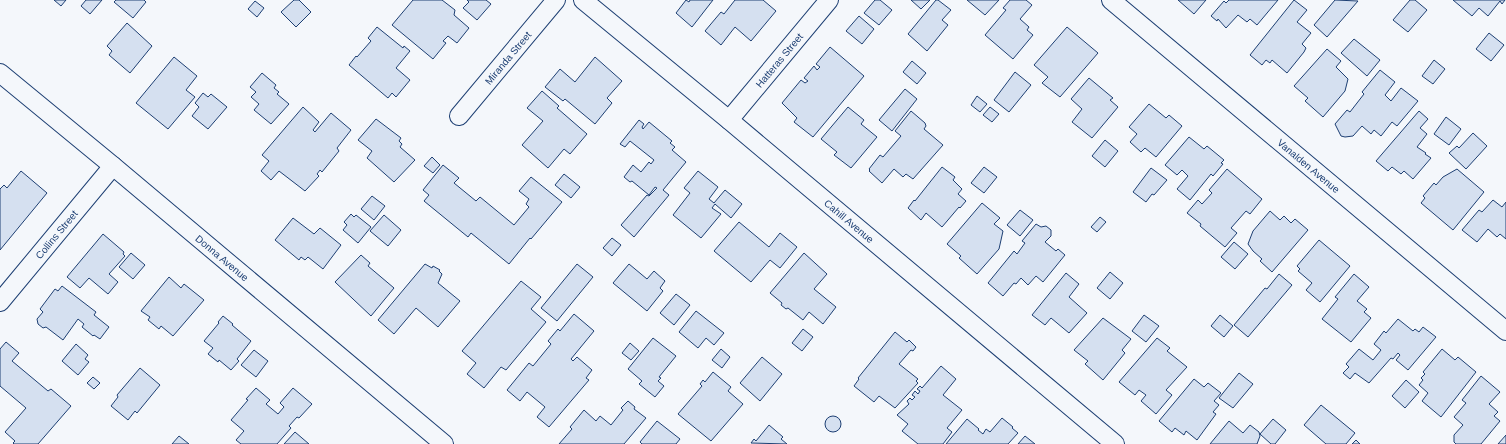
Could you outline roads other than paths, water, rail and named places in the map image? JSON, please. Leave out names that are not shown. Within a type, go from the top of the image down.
[{"type":"street","name":"Miranda Street","points":[[459,116],[556,0]]},
{"type":"street","name":"Cahill Avenue","points":[[582,0],[729,120],[1115,444]]},
{"type":"street","name":"Hatteras Street","points":[[729,120],[829,0]]},
{"type":"street","name":"Vanalden Avenue","points":[[1111,0],[1506,331]]},
{"type":"street","name":"Donna Avenue","points":[[0,73],[444,444]]},
{"type":"street","name":"Collins Street","points":[[0,302],[113,166]]}]
